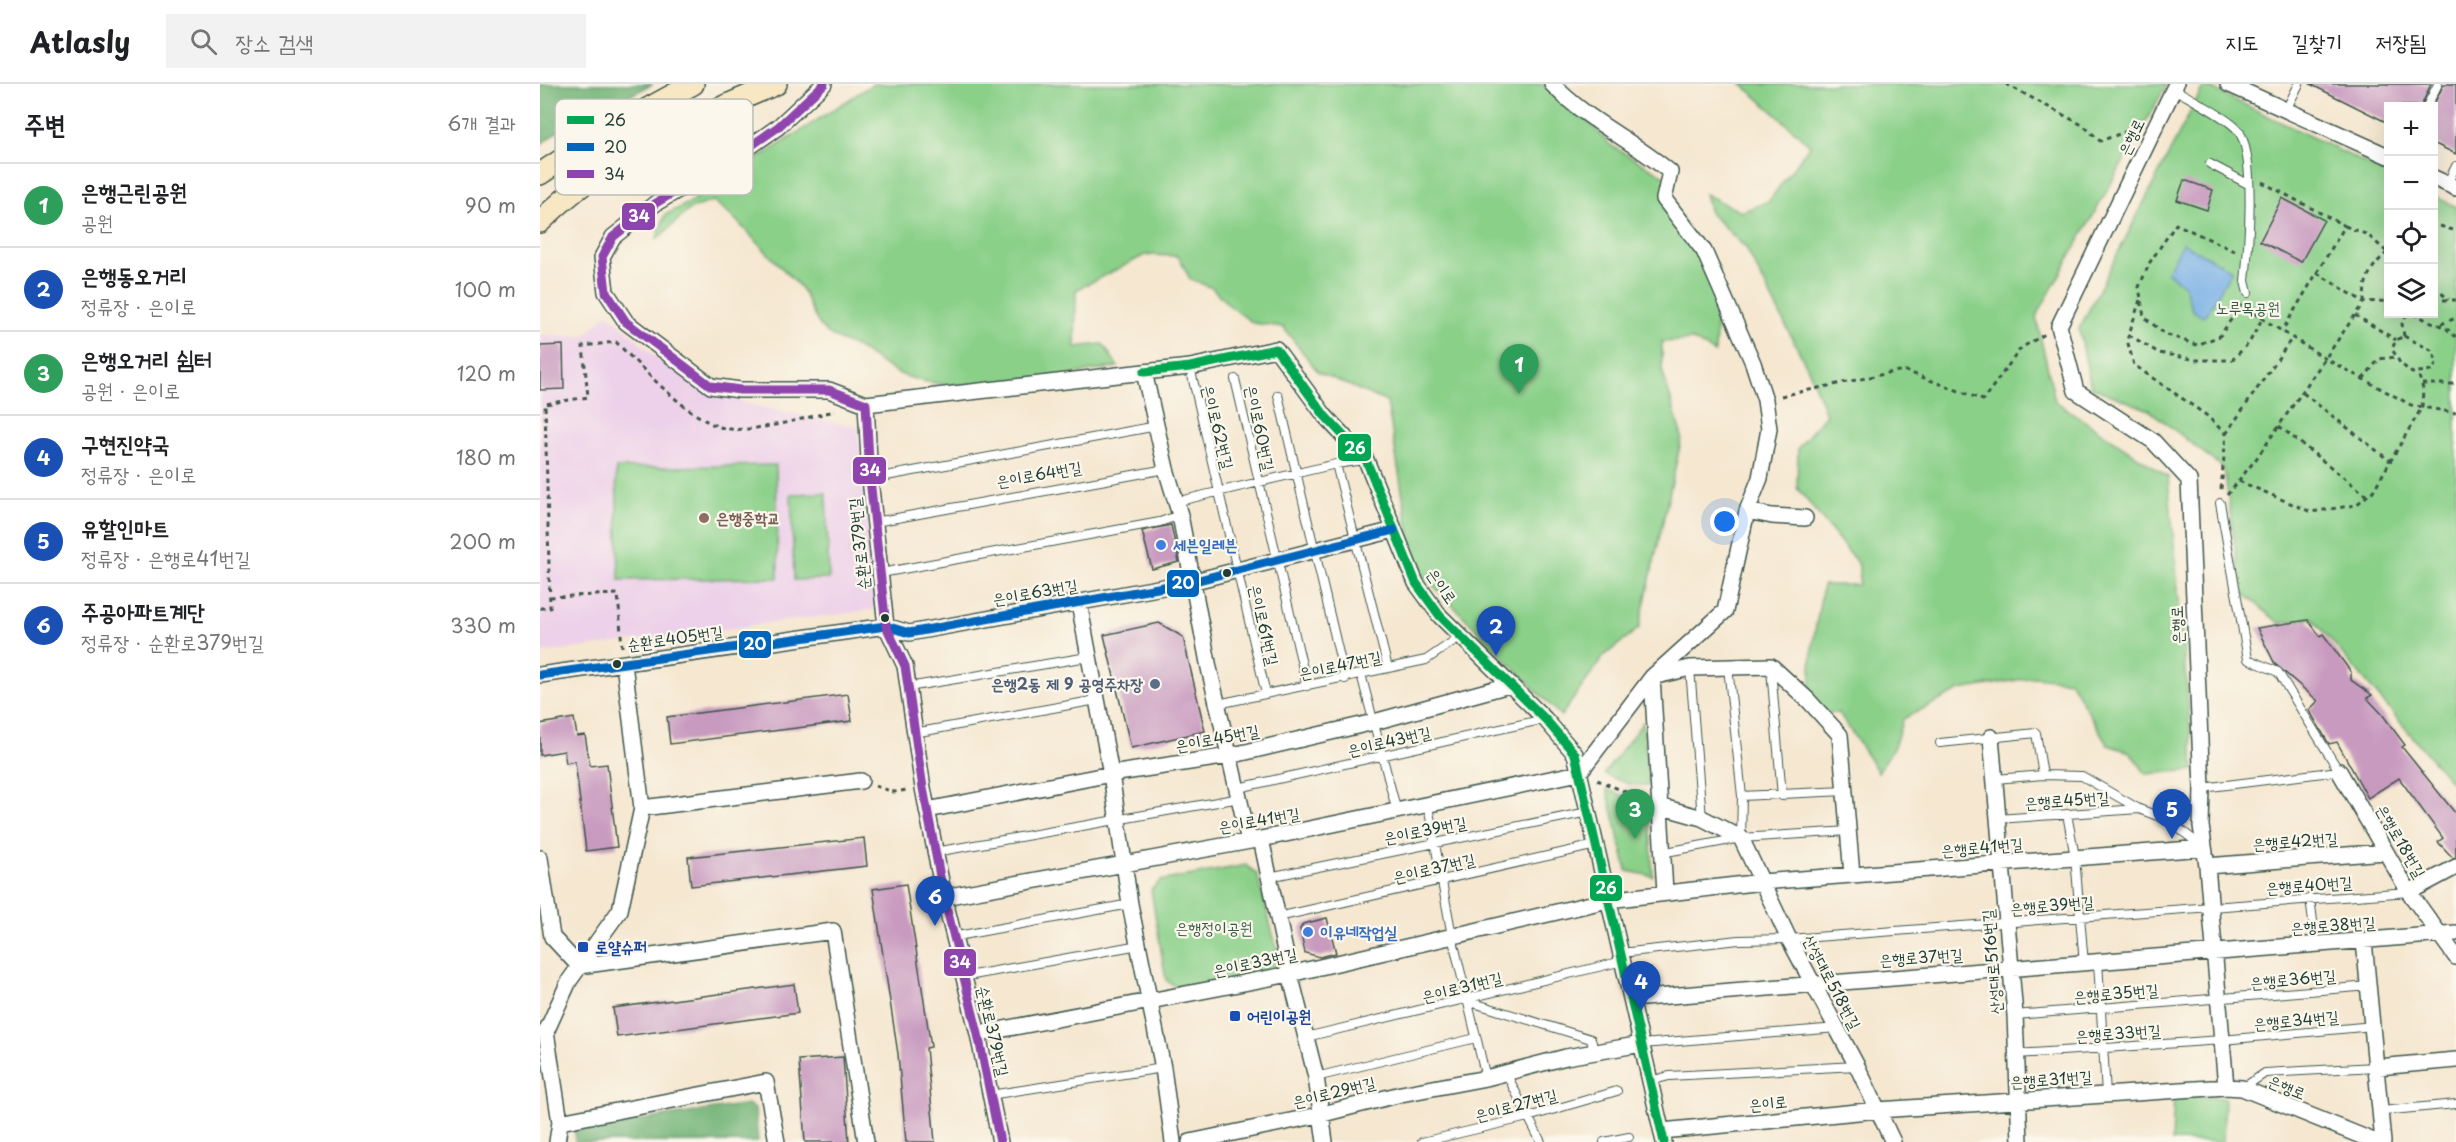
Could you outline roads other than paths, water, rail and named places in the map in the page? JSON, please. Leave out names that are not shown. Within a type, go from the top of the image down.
[{"type":"main road","points":[[666,99],[693,84]]},
{"type":"main road","points":[[741,99],[776,84]]},
{"type":"main road","points":[[540,174],[555,164]]},
{"type":"main road","points":[[540,222],[571,195]]},
{"type":"street","points":[[753,144],[778,127],[824,84]]},
{"type":"street","points":[[1552,84],[1562,95],[1670,172],[1664,199],[1704,251],[1753,363],[1765,400],[1768,429],[1760,478],[1747,511],[1725,611],[1652,677],[1579,773]]},
{"type":"street","points":[[2228,84],[2384,154]]},
{"type":"street","name":"은행로","points":[[2175,86],[2059,326],[2076,391],[2153,441],[2189,480],[2202,788],[2201,826],[2207,866],[2226,1087],[2241,1088],[2376,1142]]},
{"type":"street","points":[[669,195],[614,237],[602,257],[606,292],[626,322],[711,386],[740,390],[829,390],[866,404],[1190,367],[1276,349],[1325,416],[1366,459]]},
{"type":"street","points":[[1144,372],[1177,508],[1229,756],[1239,793],[1269,877],[1316,1077],[1324,1142]]},
{"type":"street","name":"순환로379번길","points":[[866,404],[870,478],[886,626],[905,666],[935,852],[952,936],[978,1035],[1000,1142]]},
{"type":"street","name":"은이로","points":[[1366,459],[1416,583],[1440,616],[1545,719],[1575,754],[1663,1137],[1878,1110]]},
{"type":"street","points":[[1747,511],[1772,516],[1805,518]]},
{"type":"street","name":"은이로63번길","points":[[886,626],[909,633],[1191,582],[1357,542],[1394,530]]},
{"type":"street","points":[[1078,603],[1111,774],[1130,904],[1148,1003],[1163,1068],[1173,1142]]},
{"type":"street","name":"순환로405번길","points":[[540,675],[886,626]]},
{"type":"street","points":[[557,1142],[560,1122],[543,1033],[579,966],[620,910],[642,808],[624,664]]},
{"type":"street","points":[[1652,677],[1690,668],[1728,665],[1771,666],[1808,700],[1840,735],[1852,875]]},
{"type":"street","points":[[1652,677],[1665,891]]},
{"type":"street","name":"은이로45번길","points":[[927,810],[1111,774],[1229,756],[1374,722],[1509,685]]},
{"type":"street","name":"산성대로516번길","points":[[1992,737],[2015,1015],[2020,1142]]},
{"type":"street","name":"은행로18번길","points":[[2339,771],[2409,892],[2456,957]]},
{"type":"street","name":"은이로41번길","points":[[944,897],[1124,862],[1255,840],[1579,773]]},
{"type":"street","points":[[642,808],[861,781]]},
{"type":"street","points":[[1659,806],[1702,818],[1741,838]]},
{"type":"street","name":"산성대로518번길","points":[[1741,838],[1789,939],[1857,1066],[1893,1142]]},
{"type":"street","name":"은행로41번길","points":[[1762,882],[2204,848]]},
{"type":"street","name":"은행로42번길","points":[[2207,866],[2385,852]]},
{"type":"street","points":[[540,858],[552,937],[579,966]]},
{"type":"street","points":[[2409,892],[2456,867]]},
{"type":"street","points":[[1608,900],[1665,891],[1762,882]]},
{"type":"street","name":"은이로33번길","points":[[978,1035],[1290,974],[1608,900]]},
{"type":"street","points":[[579,966],[833,931],[866,1142]]},
{"type":"street","name":"은행로38번길","points":[[2213,952],[2456,933]]},
{"type":"street","points":[[2364,941],[2384,1142]]},
{"type":"street","name":"은행로37번길","points":[[1631,999],[2213,952]]},
{"type":"street","name":"은이로29번길","points":[[1190,1142],[1319,1116],[1401,1094],[1486,1078],[1594,1052],[1642,1044]]},
{"type":"street","points":[[2378,1067],[2456,1060]]},
{"type":"street","points":[[560,1122],[766,1082],[777,1142]]},
{"type":"street","name":"은행로31번길","points":[[1878,1110],[2226,1087]]},
{"type":"lane","points":[[2286,110],[2299,84]]},
{"type":"lane","points":[[2429,102],[2438,84]]},
{"type":"lane","points":[[2175,86],[2238,130],[2245,149],[2248,184],[2248,256],[2245,281],[2248,293]]},
{"type":"lane","points":[[2210,164],[2248,184]]},
{"type":"lane","points":[[2445,184],[2456,166]]},
{"type":"lane","name":"은이로62번길","points":[[1190,367],[1220,493]]},
{"type":"lane","name":"은이로60번길","points":[[1235,379],[1307,686]]},
{"type":"lane","points":[[1278,395],[1345,679]]},
{"type":"lane","name":"은이로64번길","points":[[870,478],[1157,426]]},
{"type":"lane","points":[[881,573],[1148,524],[1177,508],[1220,493],[1336,464],[1366,459]]},
{"type":"lane","points":[[1336,464],[1388,668]]},
{"type":"lane","name":"은이로64번길","points":[[875,522],[1166,469]]},
{"type":"lane","name":"은이로61번길","points":[[1220,493],[1266,694]]},
{"type":"lane","name":"은행로18번길","points":[[2220,503],[2248,659],[2278,672],[2339,771]]},
{"type":"lane","name":"은이로47번길","points":[[1218,704],[1345,679],[1426,660],[1461,636]]},
{"type":"lane","points":[[908,687],[1088,657]]},
{"type":"lane","name":"산성대로518번길","points":[[1728,665],[1742,796],[1741,838]]},
{"type":"lane","points":[[1771,666],[1782,796]]},
{"type":"lane","points":[[1690,668],[1702,818]]},
{"type":"lane","points":[[1361,674],[1397,812]]},
{"type":"lane","points":[[914,733],[1097,700]]},
{"type":"lane","name":"은이로43번길","points":[[935,852],[1117,821],[1545,719]]},
{"type":"lane","name":"은행로45번길","points":[[1940,743],[2036,733],[2043,775]]},
{"type":"lane","points":[[2202,788],[2339,771]]},
{"type":"lane","name":"은행로45번길","points":[[1995,779],[2043,775],[2082,776],[2139,809],[2168,820],[2204,848]]},
{"type":"lane","points":[[1742,796],[1782,796],[1846,791]]},
{"type":"lane","points":[[1428,806],[1452,936],[1486,1078]]},
{"type":"lane","name":"은행로45번길","points":[[1997,819],[2139,809]]},
{"type":"lane","name":"은이로39번길","points":[[1269,877],[1435,841],[1588,812]]},
{"type":"lane","points":[[2067,814],[2075,857],[2080,915],[2099,1008],[2104,1047],[2106,1094]]},
{"type":"lane","points":[[1661,853],[1741,838],[1849,831]]},
{"type":"lane","name":"은이로37번길","points":[[1278,917],[1596,845]]},
{"type":"lane","name":"은행로40번길","points":[[2210,906],[2409,892]]},
{"type":"lane","points":[[2310,898],[2316,944]]},
{"type":"lane","points":[[952,936],[1130,904]]},
{"type":"lane","name":"은행로39번길","points":[[1789,939],[2210,906]]},
{"type":"lane","points":[[1622,957],[1739,940],[1789,939]]},
{"type":"lane","points":[[962,977],[1139,945]]},
{"type":"lane","name":"은이로31번길","points":[[1306,1037],[1467,1000],[1622,957]]},
{"type":"lane","name":"은행로36번길","points":[[2219,999],[2370,986]]},
{"type":"lane","name":"은행로35번길","points":[[2015,1015],[2219,999]]},
{"type":"lane","points":[[1467,1000],[1591,1039],[1594,1052]]},
{"type":"lane","name":"은행로34번길","points":[[2222,1040],[2373,1026]]},
{"type":"lane","points":[[1642,1044],[1837,1028]]},
{"type":"lane","name":"은이로29번길","points":[[1316,1077],[1476,1038]]},
{"type":"lane","name":"은행로33번길","points":[[2017,1053],[2222,1040]]},
{"type":"lane","name":"은이로","points":[[1650,1081],[1669,1076],[1857,1066]]},
{"type":"lane","points":[[2241,1088],[2265,1073],[2378,1067]]},
{"type":"lane","points":[[990,1095],[1163,1068]]},
{"type":"lane","points":[[1506,1073],[1541,1142]]},
{"type":"lane","name":"은이로27번길","points":[[1422,1142],[1528,1117],[1617,1090]]},
{"type":"lane","points":[[2380,1111],[2456,1104]]},
{"type":"lane","points":[[1604,1142],[1629,1137]]},
{"type":"water","points":[[2183,243],[2232,270],[2207,313],[2202,316],[2192,310],[2185,286],[2167,272]]},
{"type":"place","name":"은행근린공원","points":[[1519,394]]},
{"type":"place","name":"은행중학교","points":[[704,518]]},
{"type":"place","name":"세븐일레븐","points":[[1161,545]]},
{"type":"place","name":"은행동오거리","points":[[1496,656]]},
{"type":"place","name":"은행2동 제 9 공영주차장","points":[[1155,684]]},
{"type":"place","name":"은행오거리 쉼터","points":[[1635,839]]},
{"type":"place","name":"유할인마트","points":[[2172,839]]},
{"type":"place","name":"주공아파트계단","points":[[935,926]]},
{"type":"place","name":"이유네작업실","points":[[1308,932]]},
{"type":"place","name":"로얄슈퍼","points":[[583,947]]},
{"type":"place","name":"구현진약국","points":[[1641,1011]]},
{"type":"place","name":"어린이공원","points":[[1235,1016]]},
{"type":"park label","name":"노루목공원","points":[[2248,308]]},
{"type":"park label","name":"은행정이공원","points":[[1214,928]]}]
